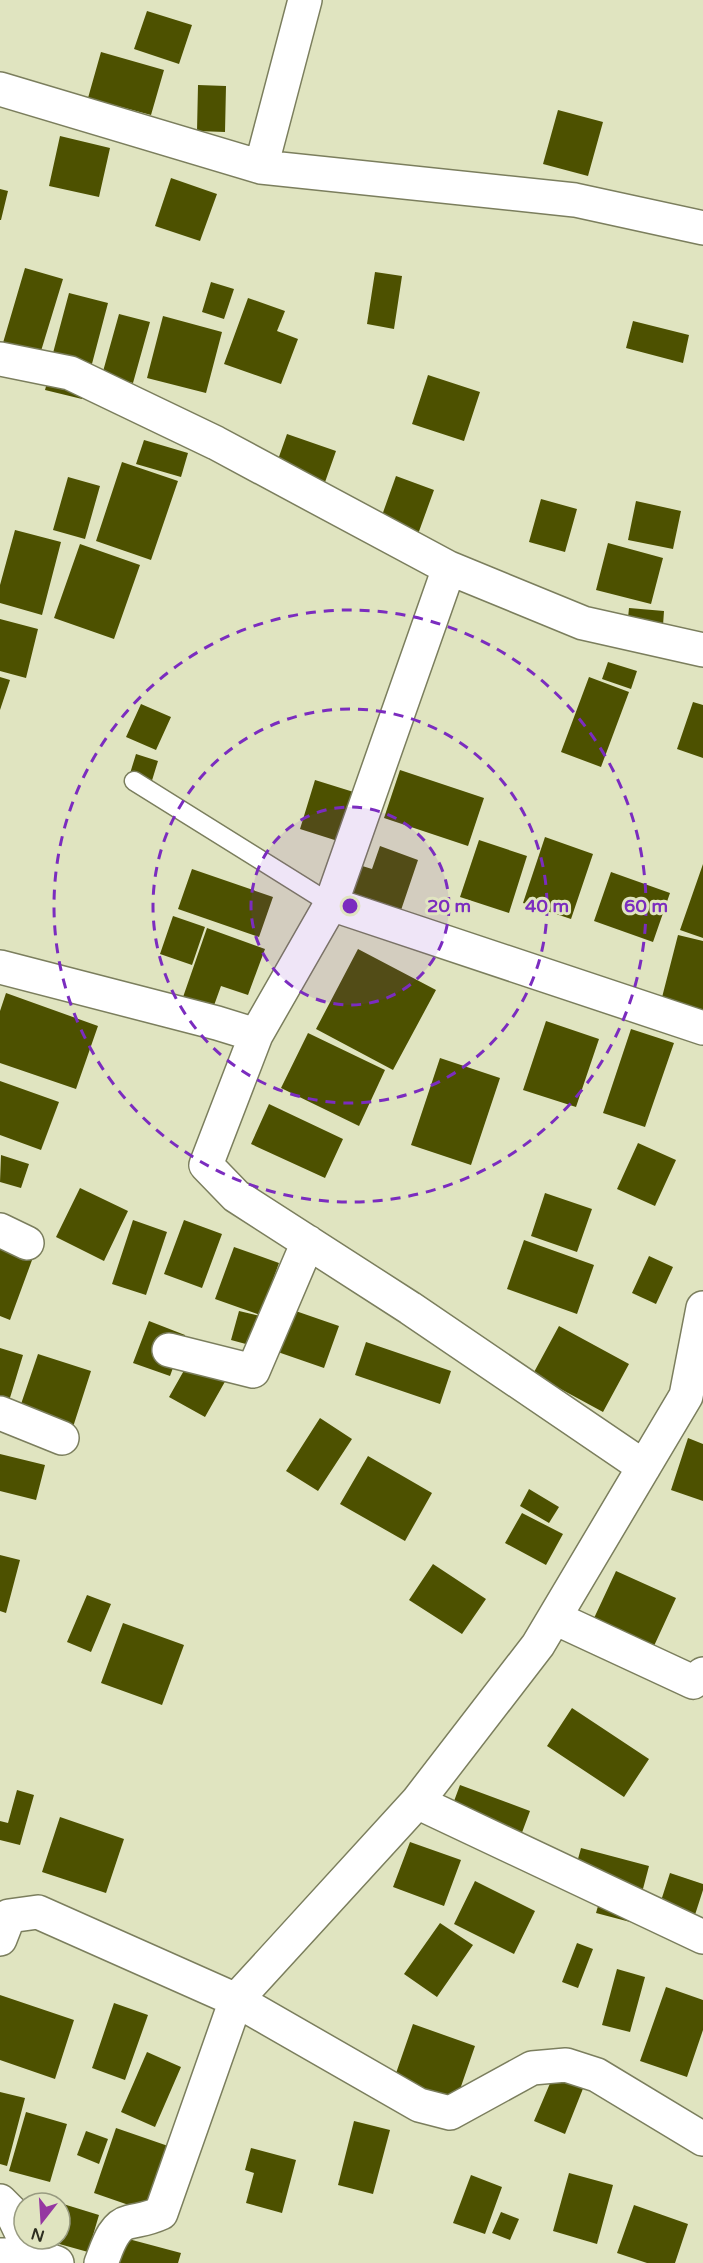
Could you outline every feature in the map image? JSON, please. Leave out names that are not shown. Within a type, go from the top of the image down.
[{"type":"street","points":[[261,167],[305,0]]},
{"type":"street","points":[[0,89],[261,167],[576,200],[703,228]]},
{"type":"street","points":[[0,359],[70,373],[216,443],[449,568],[583,623],[703,650]]},
{"type":"street","points":[[449,568],[331,904],[256,1035],[206,1165],[236,1196],[410,1308],[644,1467]]},
{"type":"street","points":[[331,904],[703,1028]]},
{"type":"street","points":[[0,967],[256,1035]]},
{"type":"street","points":[[169,1350],[253,1371],[308,1242]]},
{"type":"street","points":[[100,2263],[114,2233],[120,2226],[161,2213],[236,2000],[417,1802],[538,1645],[686,1396],[703,1308]]},
{"type":"street","points":[[0,1413],[62,1438]]},
{"type":"street","points":[[555,1618],[693,1682],[703,1674]]},
{"type":"street","points":[[417,1802],[703,1937]]},
{"type":"street","points":[[3,1919],[38,1912],[236,2000],[419,2105],[450,2113],[532,2067],[566,2065],[597,2075],[703,2139]]},
{"type":"street","points":[[0,2201],[12,2213]]},
{"type":"street","points":[[0,2255],[19,2251]]},
{"type":"lane","points":[[134,781],[331,904]]},
{"type":"building","points":[[147,11],[192,25],[179,64],[134,49]]},
{"type":"building","points":[[101,52],[164,70],[151,115],[88,98]]},
{"type":"building","points":[[198,85],[226,86],[225,132],[197,131]]},
{"type":"building","points":[[558,110],[603,122],[588,176],[543,164]]},
{"type":"building","points":[[60,136],[110,148],[99,197],[49,186]]},
{"type":"building","points":[[171,178],[217,194],[200,241],[155,226]]},
{"type":"building","points":[[0,189],[8,191],[1,220],[0,220]]},
{"type":"building","points":[[25,268],[63,279],[34,374],[0,353]]},
{"type":"building","points":[[375,272],[402,276],[394,329],[367,324]]},
{"type":"building","points":[[211,282],[234,289],[224,319],[202,312]]},
{"type":"building","points":[[69,293],[108,303],[88,379],[49,368]]},
{"type":"building","points":[[248,298],[285,311],[277,331],[298,339],[281,384],[224,364]]},
{"type":"building","points":[[119,314],[150,322],[133,383],[102,375]]},
{"type":"building","points":[[163,316],[222,332],[206,393],[147,378]]},
{"type":"building","points":[[633,321],[689,335],[683,363],[626,348]]},
{"type":"building","points":[[50,372],[87,381],[82,399],[45,390]]},
{"type":"building","points":[[428,375],[480,392],[464,441],[412,424]]},
{"type":"building","points":[[287,434],[336,451],[318,502],[269,485]]},
{"type":"building","points":[[144,440],[188,453],[181,477],[136,464]]},
{"type":"building","points":[[122,462],[178,481],[151,560],[96,541]]},
{"type":"building","points":[[396,476],[434,490],[413,548],[375,535]]},
{"type":"building","points":[[68,477],[100,486],[85,539],[53,530]]},
{"type":"building","points":[[541,499],[577,509],[565,552],[529,542]]},
{"type":"building","points":[[636,501],[681,511],[673,549],[628,540]]},
{"type":"building","points":[[15,530],[61,542],[42,615],[0,603],[0,585]]},
{"type":"building","points":[[608,543],[663,558],[651,604],[596,590]]},
{"type":"building","points":[[80,544],[140,565],[114,639],[54,618]]},
{"type":"building","points":[[629,608],[664,611],[662,640],[626,638]]},
{"type":"building","points":[[0,619],[38,629],[26,678],[0,671]]},
{"type":"building","points":[[608,662],[637,671],[631,689],[602,679]]},
{"type":"building","points":[[0,677],[10,680],[0,710]]},
{"type":"building","points":[[589,677],[629,692],[601,767],[561,752]]},
{"type":"building","points":[[693,702],[703,705],[703,758],[677,749]]},
{"type":"building","points":[[141,704],[171,717],[156,750],[126,737]]},
{"type":"building","points":[[136,754],[158,761],[150,787],[128,780]]},
{"type":"building","points":[[400,770],[484,798],[468,846],[384,818]]},
{"type":"building","points":[[315,780],[360,794],[344,843],[300,829]]},
{"type":"building","points":[[545,837],[593,854],[571,919],[523,903]]},
{"type":"building","points":[[479,840],[527,856],[509,913],[460,897]]},
{"type":"building","points":[[380,846],[418,860],[398,919],[345,901],[359,865],[372,869]]},
{"type":"building","points":[[703,864],[703,938],[680,930]]},
{"type":"building","points":[[192,869],[273,897],[259,937],[178,909]]},
{"type":"building","points":[[611,872],[670,893],[653,942],[594,921]]},
{"type":"building","points":[[173,916],[205,927],[192,965],[160,954]]},
{"type":"building","points":[[207,928],[265,949],[248,995],[221,986],[212,1011],[182,1000]]},
{"type":"building","points":[[678,935],[703,941],[703,1025],[658,1013]]},
{"type":"building","points":[[358,949],[436,990],[393,1070],[316,1029]]},
{"type":"building","points":[[6,993],[98,1026],[76,1089],[0,1063],[0,1011]]},
{"type":"building","points":[[546,1021],[599,1039],[576,1107],[523,1090]]},
{"type":"building","points":[[631,1029],[674,1043],[645,1127],[603,1113]]},
{"type":"building","points":[[308,1033],[385,1070],[359,1126],[281,1088]]},
{"type":"building","points":[[440,1058],[500,1078],[471,1165],[411,1145]]},
{"type":"building","points":[[0,1081],[59,1102],[41,1150],[0,1135]]},
{"type":"building","points":[[269,1104],[343,1139],[325,1178],[251,1144]]},
{"type":"building","points":[[638,1143],[676,1160],[655,1206],[617,1189]]},
{"type":"building","points":[[1,1155],[29,1164],[21,1188],[0,1182]]},
{"type":"building","points":[[80,1188],[128,1211],[104,1261],[56,1237]]},
{"type":"building","points":[[545,1193],[592,1209],[577,1252],[531,1236]]},
{"type":"building","points":[[133,1220],[167,1232],[146,1295],[112,1284]]},
{"type":"building","points":[[184,1220],[222,1234],[202,1288],[164,1274]]},
{"type":"building","points":[[0,1239],[35,1252],[10,1320],[0,1316]]},
{"type":"building","points":[[524,1240],[594,1265],[577,1314],[507,1289]]},
{"type":"building","points":[[234,1247],[279,1263],[260,1315],[215,1299]]},
{"type":"building","points":[[649,1256],[673,1267],[656,1304],[632,1293]]},
{"type":"building","points":[[287,1308],[339,1326],[324,1368],[272,1350]]},
{"type":"building","points":[[239,1311],[264,1317],[257,1347],[231,1340]]},
{"type":"building","points":[[149,1321],[185,1335],[170,1376],[133,1363]]},
{"type":"building","points":[[559,1326],[629,1364],[603,1412],[533,1374]]},
{"type":"building","points":[[366,1342],[451,1371],[440,1404],[355,1375]]},
{"type":"building","points":[[0,1348],[23,1355],[9,1401],[0,1398]]},
{"type":"building","points":[[195,1351],[231,1371],[205,1417],[169,1397]]},
{"type":"building","points":[[38,1354],[91,1371],[73,1427],[19,1410]]},
{"type":"building","points":[[320,1418],[352,1439],[318,1491],[286,1471]]},
{"type":"building","points":[[688,1438],[703,1444],[703,1501],[671,1490]]},
{"type":"building","points":[[0,1454],[45,1465],[36,1500],[0,1491]]},
{"type":"building","points":[[368,1456],[432,1493],[405,1541],[340,1504]]},
{"type":"building","points":[[529,1489],[559,1507],[549,1523],[520,1506]]},
{"type":"building","points":[[522,1513],[563,1534],[546,1565],[505,1543]]},
{"type":"building","points":[[0,1555],[20,1560],[6,1613],[0,1611]]},
{"type":"building","points":[[433,1564],[486,1599],[462,1634],[409,1600]]},
{"type":"building","points":[[616,1571],[676,1598],[648,1659],[588,1631]]},
{"type":"building","points":[[87,1595],[111,1604],[91,1652],[67,1642]]},
{"type":"building","points":[[123,1623],[184,1645],[162,1705],[101,1683]]},
{"type":"building","points":[[572,1708],[649,1759],[624,1797],[547,1746]]},
{"type":"building","points":[[460,1785],[530,1811],[514,1854],[444,1828]]},
{"type":"building","points":[[17,1790],[34,1795],[20,1845],[0,1840],[0,1821],[8,1823]]},
{"type":"building","points":[[60,1817],[124,1839],[106,1893],[42,1872]]},
{"type":"building","points":[[410,1842],[461,1860],[444,1906],[393,1887]]},
{"type":"building","points":[[581,1848],[649,1866],[634,1923],[596,1913],[604,1885],[573,1877]]},
{"type":"building","points":[[670,1873],[703,1884],[693,1921],[658,1910]]},
{"type":"building","points":[[475,1881],[535,1911],[514,1954],[454,1924]]},
{"type":"building","points":[[440,1923],[473,1945],[437,1997],[404,1974]]},
{"type":"building","points":[[577,1943],[593,1949],[578,1988],[562,1982]]},
{"type":"building","points":[[617,1969],[645,1977],[630,2032],[602,2025]]},
{"type":"building","points":[[666,1987],[703,2000],[703,2030],[687,2077],[640,2061]]},
{"type":"building","points":[[0,1995],[74,2020],[55,2079],[0,2060]]},
{"type":"building","points":[[114,2003],[148,2015],[125,2080],[92,2068]]},
{"type":"building","points":[[413,2024],[475,2046],[456,2101],[394,2079]]},
{"type":"building","points":[[147,2052],[181,2067],[155,2127],[121,2112]]},
{"type":"building","points":[[554,2074],[584,2086],[565,2134],[534,2121]]},
{"type":"building","points":[[0,2092],[25,2098],[7,2166],[0,2164]]},
{"type":"building","points":[[26,2112],[67,2124],[50,2182],[9,2171]]},
{"type":"building","points":[[354,2121],[390,2130],[373,2194],[338,2185]]},
{"type":"building","points":[[116,2128],[171,2147],[149,2212],[94,2193]]},
{"type":"building","points":[[86,2131],[108,2139],[99,2164],[77,2155]]},
{"type":"building","points":[[251,2148],[296,2160],[282,2213],[246,2203],[254,2173],[245,2170]]},
{"type":"building","points":[[569,2173],[613,2185],[597,2244],[553,2231]]},
{"type":"building","points":[[471,2175],[502,2187],[485,2234],[453,2223]]},
{"type":"building","points":[[634,2205],[688,2224],[675,2263],[647,2263],[617,2253]]},
{"type":"building","points":[[72,2207],[99,2215],[88,2252],[72,2248]]},
{"type":"building","points":[[501,2212],[519,2219],[510,2240],[492,2233]]},
{"type":"building","points":[[121,2237],[181,2253],[178,2263],[114,2263]]}]
